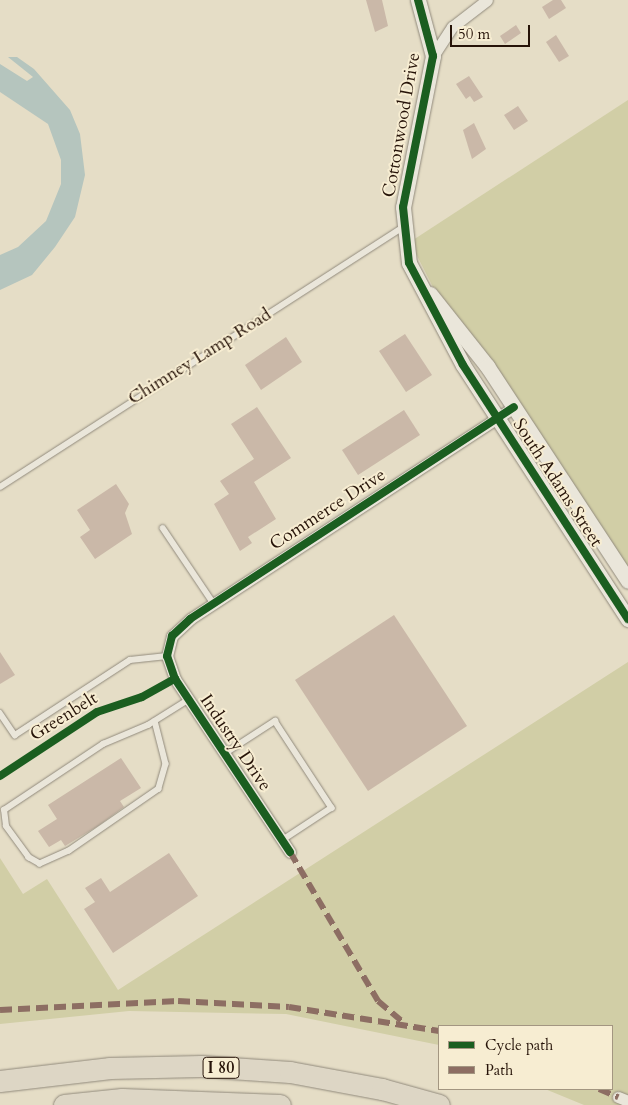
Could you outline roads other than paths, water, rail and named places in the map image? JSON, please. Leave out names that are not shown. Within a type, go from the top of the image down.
[{"type":"highway","name":"I 80","points":[[0,1082],[110,1068],[201,1066],[290,1072],[382,1089],[439,1105]]},
{"type":"highway","name":"I 80","points":[[64,1105],[122,1099],[280,1105]]},
{"type":"street","name":"Cottonwood Drive","points":[[402,228],[433,56],[418,0]]},
{"type":"street","points":[[433,56],[452,27],[487,0]]},
{"type":"street","name":"South Adams Street","points":[[402,228],[409,263],[496,418],[628,619]]},
{"type":"street","name":"South Adams Street","points":[[420,284],[476,351],[628,581]]},
{"type":"street","name":"Commerce Drive","points":[[167,651],[180,626],[514,407]]},
{"type":"street","name":"Industry Drive","points":[[167,651],[188,700],[290,852]]},
{"type":"lane","name":"Chimney Lamp Road","points":[[0,487],[402,228]]},
{"type":"lane","points":[[163,528],[214,604]]},
{"type":"lane","points":[[0,713],[15,735],[130,660],[167,651]]},
{"type":"lane","points":[[155,722],[166,764],[159,789],[69,851],[40,864],[29,858],[6,826],[4,810],[103,744],[155,722],[188,700]]},
{"type":"lane","points":[[224,754],[275,721],[332,808],[282,841]]}]
